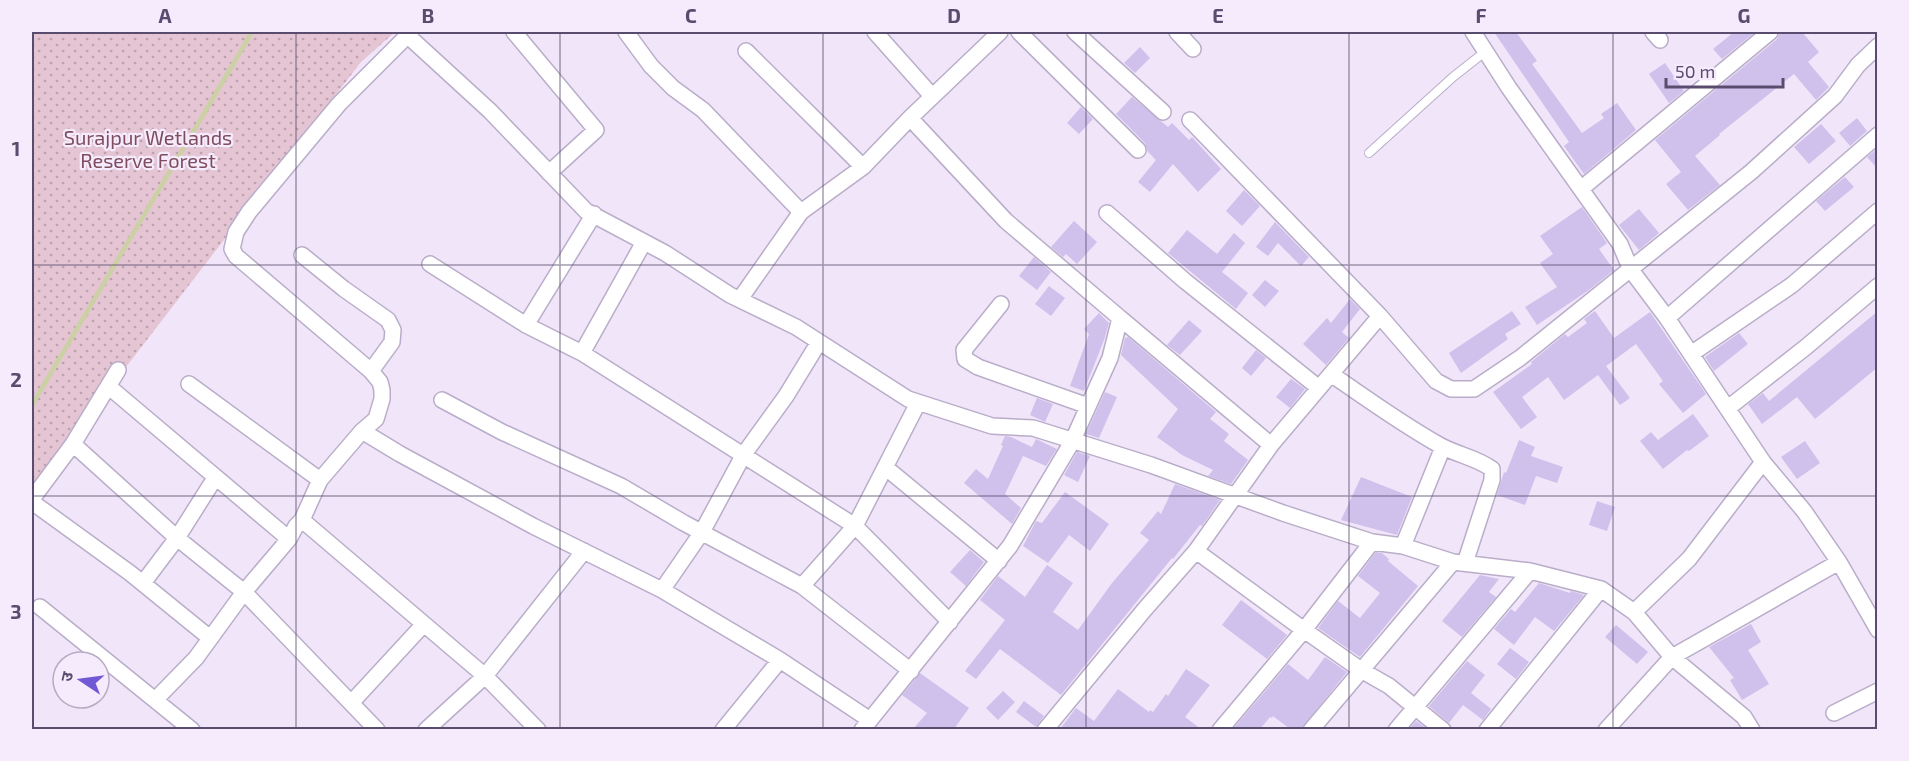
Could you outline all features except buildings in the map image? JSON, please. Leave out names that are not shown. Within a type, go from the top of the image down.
[{"type":"street","points":[[514,32],[596,130],[549,172]]},
{"type":"street","points":[[626,32],[651,66],[673,88],[704,110],[801,212]]},
{"type":"street","points":[[875,32],[932,96]]},
{"type":"street","points":[[740,299],[801,212],[863,167],[932,96],[1000,32]]},
{"type":"street","points":[[1019,32],[1138,150]]},
{"type":"street","points":[[1075,32],[1163,112]]},
{"type":"street","points":[[1177,32],[1193,49]]},
{"type":"street","points":[[1473,32],[1509,88],[1620,244],[1631,270],[1667,318],[1763,462],[1804,511],[1839,562],[1878,630]]},
{"type":"street","points":[[1582,188],[1770,32]]},
{"type":"street","points":[[156,699],[195,658],[244,592],[289,539],[302,520],[320,480],[362,431],[376,419],[382,399],[380,382],[371,371],[236,256],[233,252],[233,243],[236,232],[249,212],[332,113],[409,33],[490,111],[586,211],[644,242],[740,299],[796,327],[918,403],[992,426],[1033,428],[1151,465],[1282,513],[1372,542],[1403,546],[1459,562],[1530,571],[1601,589],[1634,612],[1672,657],[1744,717],[1752,729]]},
{"type":"street","points":[[1190,120],[1380,316],[1437,381],[1451,390],[1474,388],[1520,358],[1750,172],[1835,96],[1858,65],[1878,46]]},
{"type":"street","points":[[746,51],[863,167]]},
{"type":"street","points":[[910,118],[1006,221],[1271,445]]},
{"type":"street","points":[[1667,318],[1878,135]]},
{"type":"street","points":[[1691,354],[1792,285],[1878,211]]},
{"type":"street","points":[[1107,213],[1185,280],[1319,388]]},
{"type":"street","points":[[526,325],[594,214]]},
{"type":"street","points":[[582,353],[644,242]]},
{"type":"street","points":[[302,255],[388,320],[393,330],[392,342],[371,371]]},
{"type":"street","points":[[430,264],[526,325],[582,353],[855,526],[950,622]]},
{"type":"street","points":[[1728,408],[1806,347],[1878,286]]},
{"type":"street","points":[[1001,304],[964,350],[964,359],[978,367],[1088,406]]},
{"type":"street","points":[[1045,729],[1144,609],[1196,551],[1271,445],[1380,316]]},
{"type":"street","points":[[362,431],[514,516],[663,590],[780,660],[866,725],[1010,546],[1072,441],[1110,358],[1120,318]]},
{"type":"street","points":[[663,590],[702,532],[744,454],[786,396],[819,342]]},
{"type":"street","points":[[118,370],[73,444],[32,500],[143,583],[210,638]]},
{"type":"street","points":[[1311,729],[1459,562],[1492,480],[1492,470],[1483,463],[1443,447],[1394,418],[1331,374]]},
{"type":"street","points":[[189,384],[320,480]]},
{"type":"street","points":[[108,386],[289,539]]},
{"type":"street","points":[[442,400],[502,432],[621,486],[802,586],[911,671]]},
{"type":"street","points":[[802,586],[855,526],[918,403]]},
{"type":"street","points":[[73,444],[177,538],[244,592],[377,729]]},
{"type":"street","points":[[1403,546],[1443,447]]},
{"type":"street","points":[[1634,612],[1689,559],[1763,462]]},
{"type":"street","points":[[885,467],[999,561]]},
{"type":"street","points":[[143,583],[177,538],[215,478]]},
{"type":"street","points":[[302,520],[485,676],[538,729]]},
{"type":"street","points":[[1220,729],[1304,630],[1372,542]]},
{"type":"street","points":[[426,729],[485,676],[584,551]]},
{"type":"street","points":[[1196,551],[1361,670],[1389,686],[1443,729]]},
{"type":"street","points":[[1606,729],[1672,657],[1839,562]]},
{"type":"street","points":[[1396,729],[1530,571]]},
{"type":"street","points":[[1487,729],[1601,589]]},
{"type":"street","points":[[40,606],[192,729]]},
{"type":"street","points":[[352,702],[424,624]]},
{"type":"street","points":[[723,729],[780,660]]},
{"type":"street","points":[[1834,713],[1878,691]]},
{"type":"lane","points":[[1369,153],[1453,77],[1486,51]]},
{"type":"green space","name":"Surajpur Wetlands Reserve Forest","points":[[32,32],[395,32],[361,62],[32,489]]},
{"type":"waterway","points":[[32,405],[252,32]]}]
